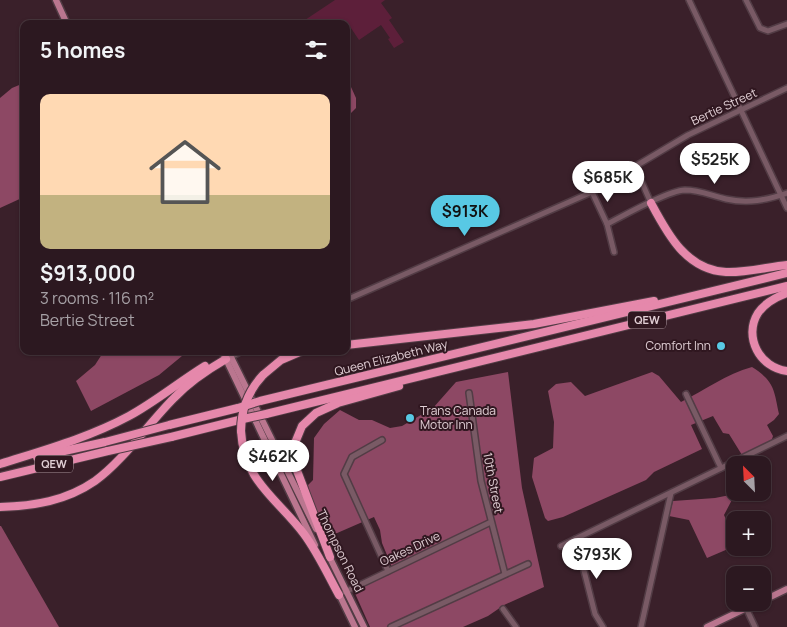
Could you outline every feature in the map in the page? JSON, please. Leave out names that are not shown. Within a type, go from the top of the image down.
[{"type":"highway","points":[[651,203],[671,239],[682,252],[705,266],[727,272],[787,264]]},
{"type":"highway","name":"Queen Elizabeth Way","points":[[0,465],[105,442],[260,401],[787,274]]},
{"type":"highway","name":"Queen Elizabeth Way","points":[[0,477],[266,414],[787,286]]},
{"type":"highway","points":[[350,345],[534,324],[715,291]]},
{"type":"highway","points":[[787,293],[764,306],[758,313],[753,330],[755,347],[760,356],[766,363],[775,368],[787,371]]},
{"type":"highway","points":[[0,465],[65,444],[130,416],[225,355]]},
{"type":"highway","points":[[0,507],[48,502],[70,494],[94,481],[108,469],[174,398],[226,355]]},
{"type":"highway","points":[[293,355],[281,360],[262,375],[250,393],[244,405],[240,431],[242,446],[251,471],[262,487],[303,533],[339,595]]},
{"type":"highway","points":[[330,557],[296,468],[295,443],[302,426],[316,413],[338,403],[447,373],[482,360]]},
{"type":"main road","points":[[56,0],[65,20]]},
{"type":"main road","name":"Thompson Road","points":[[227,355],[355,627]]},
{"type":"main road","name":"Thompson Road","points":[[228,355],[364,627]]},
{"type":"main road","points":[[771,597],[787,589]]},
{"type":"main road","points":[[707,627],[740,611]]},
{"type":"street","points":[[690,0],[787,208]]},
{"type":"street","points":[[746,0],[760,28],[768,31],[787,24]]},
{"type":"street","name":"Bertie Street","points":[[350,298],[592,192],[688,135],[787,88]]},
{"type":"street","points":[[635,167],[651,203]]},
{"type":"street","points":[[607,224],[668,195],[684,190],[694,190],[727,200],[745,201],[760,201],[787,193]]},
{"type":"street","points":[[592,192],[607,224],[614,252]]},
{"type":"street","name":"10th Street","points":[[469,393],[481,481],[505,574]]},
{"type":"street","points":[[686,394],[721,468]]},
{"type":"street","points":[[561,546],[787,436]]},
{"type":"street","points":[[382,440],[352,457],[344,474],[388,570]]},
{"type":"street","points":[[641,627],[671,493]]},
{"type":"street","name":"Oakes Drive","points":[[339,595],[491,522]]},
{"type":"street","points":[[576,538],[595,614],[603,627]]},
{"type":"street","points":[[391,627],[528,564]]},
{"type":"street","points":[[503,609],[516,627]]},
{"type":"street","points":[[747,611],[755,627]]},
{"type":"shaded area","points":[[335,0],[385,0],[381,3],[392,18],[389,20],[404,42],[394,48],[381,25],[359,40],[350,26],[350,20],[305,20]]},
{"type":"shaded area","points":[[20,85],[20,199],[0,208],[0,98],[12,88]]},
{"type":"shaded area","points":[[350,85],[356,98],[356,108],[351,113]]},
{"type":"shaded area","points":[[101,355],[183,355],[159,375],[91,411],[76,381],[95,365]]},
{"type":"shaded area","points":[[752,367],[769,381],[776,398],[779,414],[767,425],[773,436],[771,442],[742,455],[729,434],[723,433],[713,416],[691,425],[702,449],[654,472],[646,480],[563,517],[548,521],[545,518],[532,477],[534,458],[553,448],[554,422],[548,391],[556,384],[571,382],[585,396],[652,372],[659,376],[681,402],[724,378]]},
{"type":"shaded area","points":[[508,372],[522,488],[544,587],[504,605],[488,616],[463,627],[370,627],[354,591],[394,572],[374,517],[328,537],[309,492],[308,485],[313,480],[314,438],[324,424],[340,410],[359,420],[372,420],[390,428],[402,426],[433,408],[456,382]]},
{"type":"shaded area","points":[[726,496],[726,501],[731,501],[724,515],[726,520],[726,550],[707,558],[689,520],[669,516],[673,501]]},
{"type":"shaded area","points":[[1,526],[59,627],[0,627]]},
{"type":"place","name":"Comfort Inn","points":[[721,346]]},
{"type":"place","name":"Trans Canada Motor Inn","points":[[410,418]]}]
